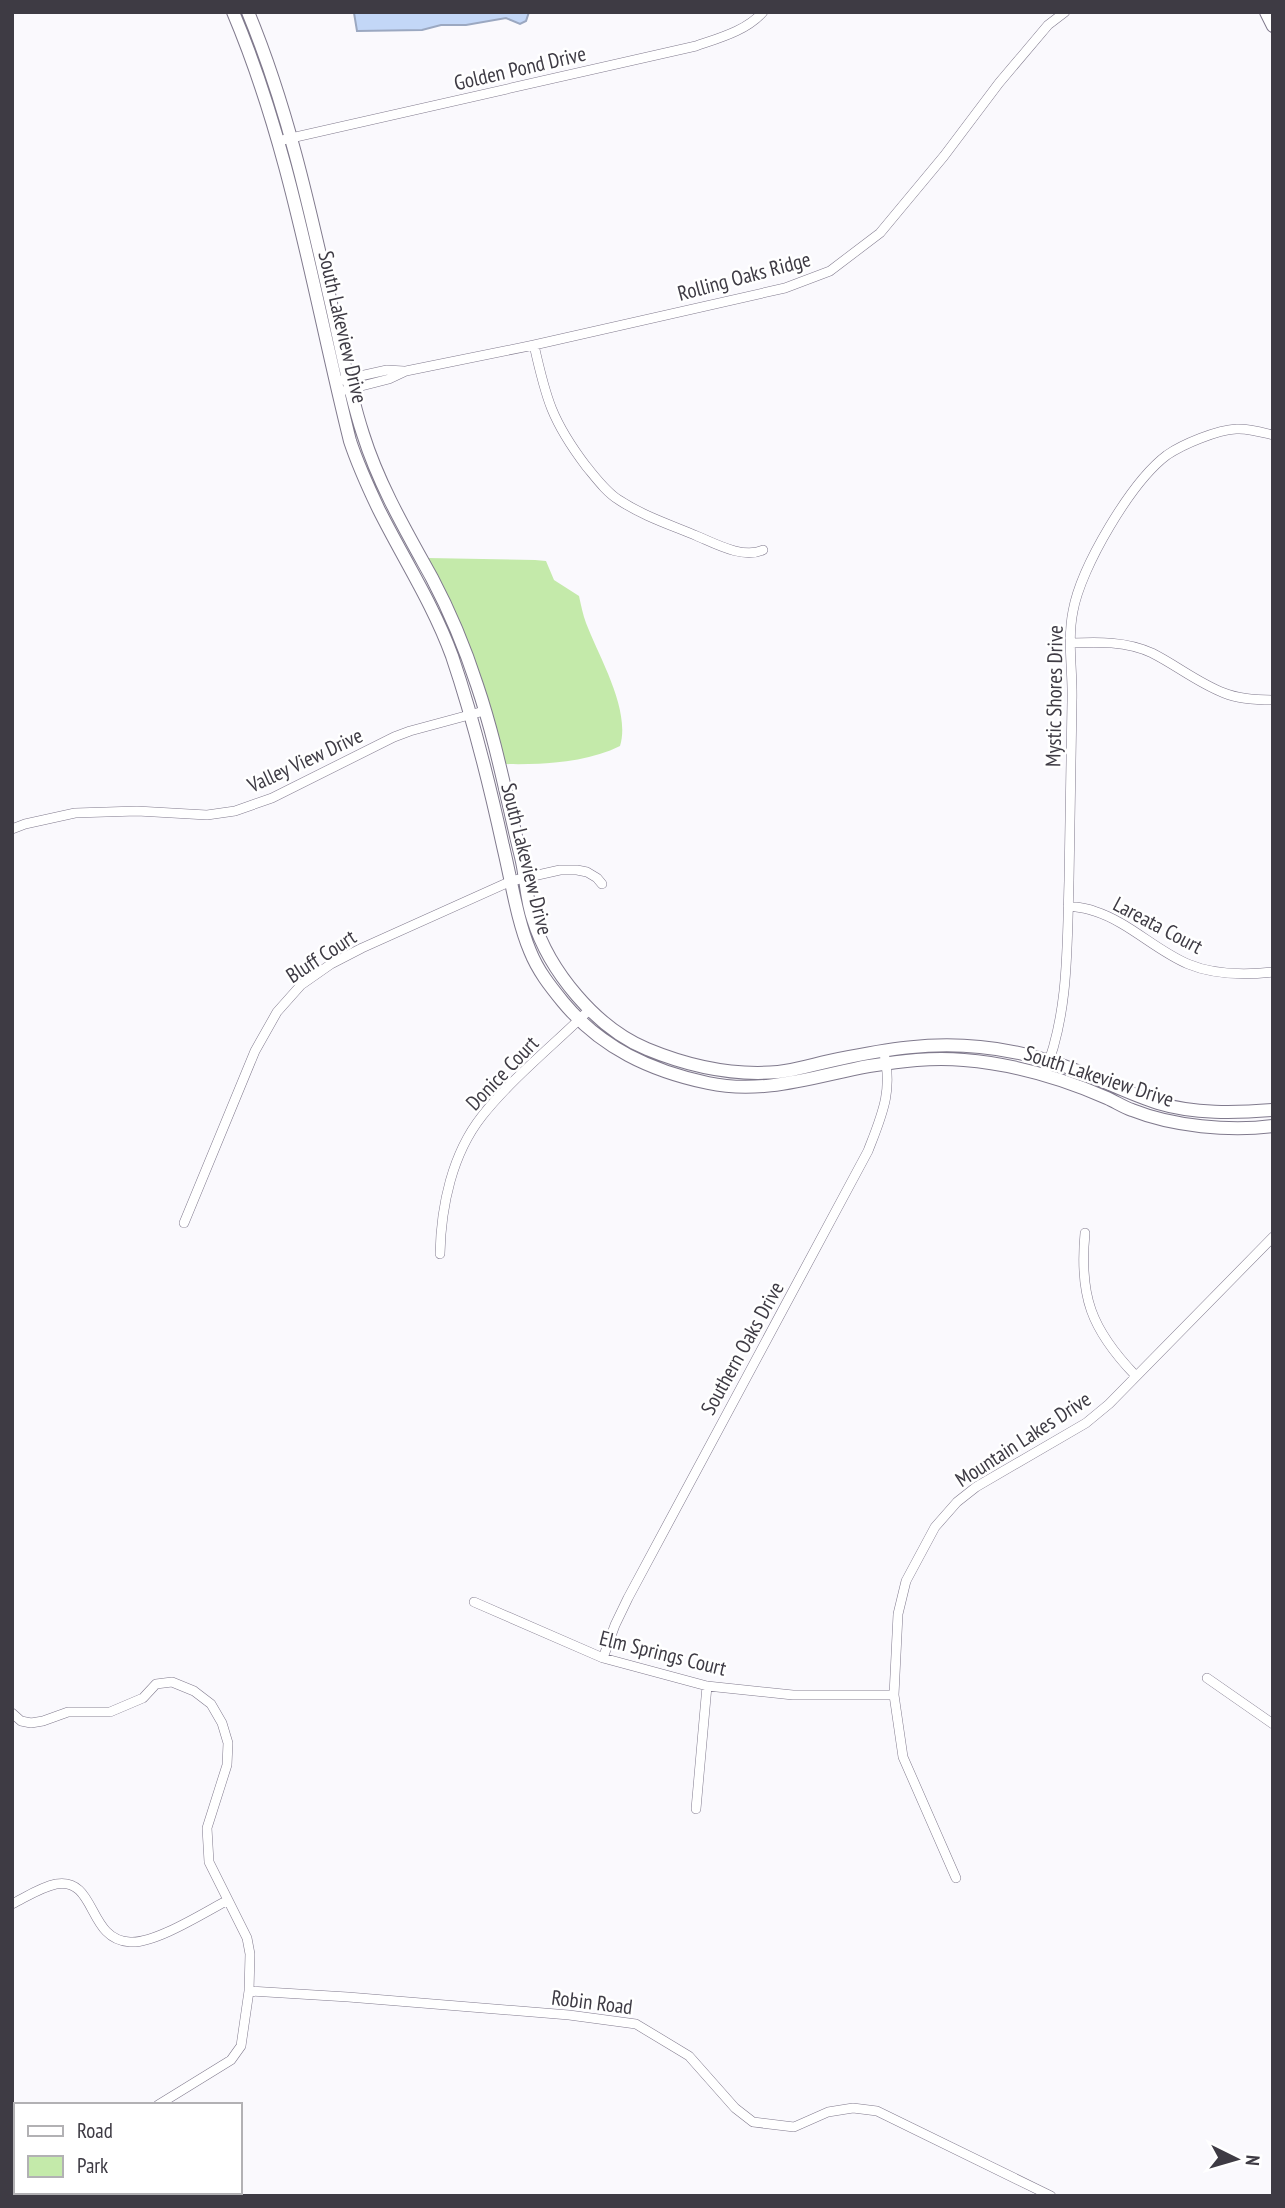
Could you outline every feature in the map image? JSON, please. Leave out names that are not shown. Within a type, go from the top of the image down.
[{"type":"street","name":"South Lakeview Drive","points":[[233,12],[304,184],[361,429],[373,465],[448,610],[478,688],[477,713],[511,881],[528,947],[546,982],[579,1020],[617,1050],[645,1064],[712,1084],[754,1088],[926,1058],[964,1060],[1044,1074],[1107,1098],[1132,1111],[1185,1124],[1234,1128],[1273,1126]]},
{"type":"street","name":"South Lakeview Drive","points":[[248,12],[263,50],[284,140],[291,188],[350,441],[363,477],[441,627],[477,713],[526,878],[531,914],[541,941],[558,972],[590,1009],[642,1047],[681,1062],[734,1072],[777,1072],[883,1050],[928,1044],[958,1045],[1013,1051],[1049,1061],[1146,1099],[1174,1107],[1232,1112],[1273,1110]]},
{"type":"street","name":"Golden Pond Drive","points":[[284,140],[696,46],[727,35],[763,12]]},
{"type":"street","name":"Rolling Oaks Ridge","points":[[337,387],[389,379],[406,371],[785,288],[830,271],[880,233],[1048,25],[1065,12]]},
{"type":"street","points":[[1266,12],[1273,26]]},
{"type":"street","points":[[534,345],[539,375],[554,417],[575,450],[609,493],[647,516],[720,545],[748,552],[763,550]]},
{"type":"street","name":"Mystic Shores Drive","points":[[1044,1074],[1057,1036],[1061,1008],[1068,906],[1072,612],[1088,564],[1106,531],[1147,474],[1168,455],[1184,446],[1236,429],[1273,435]]},
{"type":"street","points":[[404,557],[415,550]]},
{"type":"street","points":[[1070,643],[1107,642],[1134,646],[1152,653],[1225,694],[1256,700],[1273,700]]},
{"type":"street","name":"Valley View Drive","points":[[12,830],[25,824],[75,813],[138,811],[207,815],[235,811],[272,798],[394,737],[477,713]]},
{"type":"street","name":"Bluff Court","points":[[184,1223],[255,1051],[277,1012],[302,985],[362,948],[511,881],[561,870],[577,870],[587,872],[602,884]]},
{"type":"street","name":"Lareata Court","points":[[1068,906],[1094,911],[1128,927],[1169,955],[1191,965],[1226,973],[1252,975],[1273,972]]},
{"type":"street","name":"Donice Court","points":[[440,1254],[440,1228],[446,1197],[454,1167],[472,1130],[500,1096],[590,1009]]},
{"type":"street","name":"Southern Oaks Drive","points":[[603,1658],[628,1598],[868,1151],[886,1104],[888,1075],[883,1050]]},
{"type":"street","points":[[1085,1233],[1082,1258],[1084,1291],[1104,1337],[1116,1356],[1135,1376]]},
{"type":"street","name":"Mountain Lakes Drive","points":[[956,1878],[903,1757],[894,1695],[898,1614],[906,1581],[935,1527],[957,1502],[976,1487],[1086,1423],[1109,1404],[1273,1237]]},
{"type":"street","name":"Elm Springs Court","points":[[474,1602],[603,1658],[707,1686],[793,1695],[894,1695]]},
{"type":"street","points":[[1207,1678],[1273,1724]]},
{"type":"street","points":[[12,1713],[21,1721],[31,1723],[68,1712],[110,1712],[143,1698],[156,1684],[172,1682],[194,1691],[211,1704],[222,1723],[228,1743],[227,1765],[207,1828],[209,1862],[247,1938],[250,1954],[241,2046],[232,2060],[161,2103]]},
{"type":"street","points":[[696,1809],[707,1686]]},
{"type":"street","points":[[12,1904],[47,1886],[70,1885],[82,1892],[105,1933],[118,1940],[133,1943],[156,1937],[228,1900]]},
{"type":"street","name":"Robin Road","points":[[248,1991],[569,2015],[636,2024],[689,2056],[735,2108],[752,2122],[794,2127],[828,2112],[853,2108],[877,2111],[1051,2196]]},
{"type":"green space","points":[[428,558],[546,561],[554,580],[579,596],[586,623],[618,700],[622,732],[620,746],[578,759],[503,764],[469,646]]},
{"type":"water","points":[[529,12],[526,21],[520,24],[506,18],[466,25],[441,25],[422,30],[357,31],[354,13]]}]
